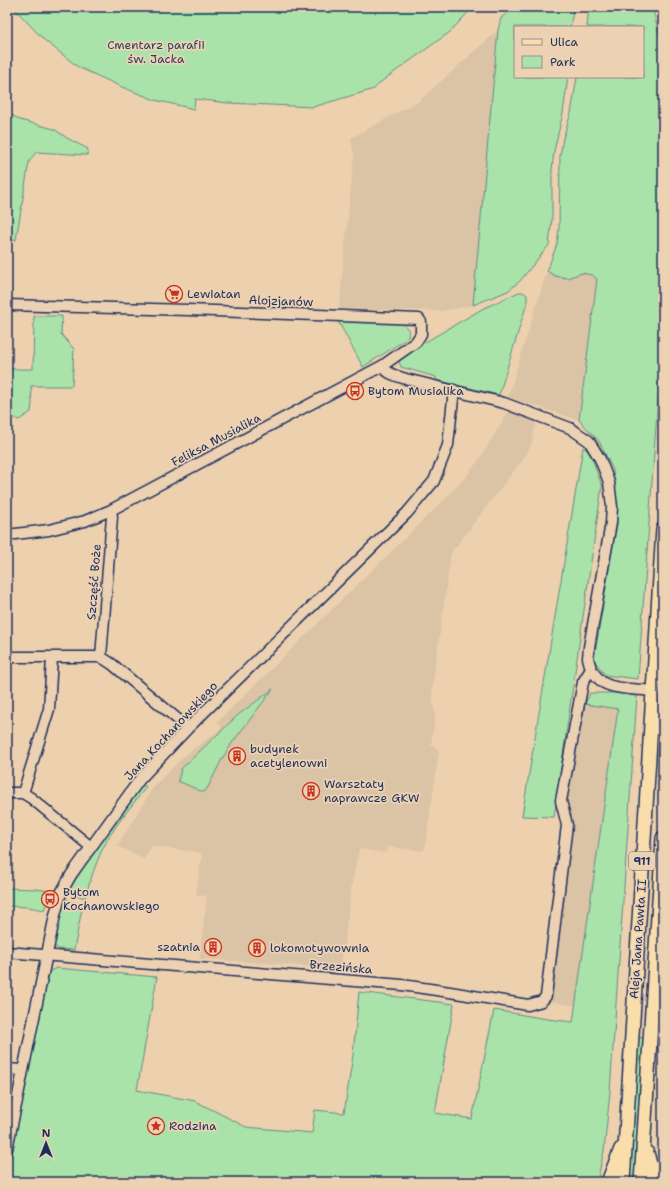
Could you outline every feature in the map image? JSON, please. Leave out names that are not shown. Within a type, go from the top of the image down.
[{"type":"main road","name":"Aleja Jana Pawła II","points":[[623,1182],[663,528]]},
{"type":"main road","name":"Aleja Jana Pawła II","points":[[641,1182],[663,838]]},
{"type":"main road","points":[[608,1182],[626,1138]]},
{"type":"main road","points":[[644,1139],[654,1182]]},
{"type":"street","name":"Alojzjanów","points":[[7,305],[419,318],[421,322],[421,334]]},
{"type":"street","name":"Feliksa Musialika","points":[[7,535],[49,530],[85,521],[111,510],[382,366],[416,342],[421,334]]},
{"type":"street","points":[[382,366],[386,371],[406,380],[504,402],[570,428],[589,441],[600,459],[609,482],[612,507],[611,523],[588,658],[591,669],[597,678],[606,684],[653,691]]},
{"type":"street","name":"Jana Kochanowskiego","points":[[7,1149],[55,915],[61,893],[71,875],[140,779],[188,728],[407,513],[434,481],[448,445],[454,390]]},
{"type":"street","name":"Szczęść Boże","points":[[101,657],[112,517],[111,510]]},
{"type":"street","points":[[7,657],[101,657],[112,664],[188,728]]},
{"type":"street","points":[[23,793],[49,709],[52,658]]},
{"type":"street","name":"Brzezińska","points":[[7,952],[402,985],[528,1005],[542,1001],[546,996],[567,825],[562,802],[583,682],[591,669]]},
{"type":"street","points":[[7,792],[23,793],[31,798],[91,847]]},
{"type":"street","points":[[7,1069],[22,1070]]},
{"type":"shaded area","points":[[498,30],[489,156],[473,305],[442,311],[339,309],[354,156],[351,138],[419,101]]},
{"type":"shaded area","points":[[547,271],[555,276],[567,278],[582,273],[592,275],[597,279],[579,420],[508,397]]},
{"type":"shaded area","points":[[510,409],[537,419],[531,445],[524,458],[451,553],[432,690],[435,717],[431,744],[439,751],[425,848],[423,851],[388,847],[387,853],[359,849],[352,883],[341,969],[199,959],[207,896],[196,895],[202,853],[152,846],[144,859],[117,846],[154,786],[183,757],[222,728],[218,723],[220,719],[464,479],[478,461]]},
{"type":"shaded area","points":[[585,704],[618,708],[576,1006],[546,1001],[571,813],[567,799],[581,718]]},
{"type":"green space","name":"Cmentarz parafii św. Jacka","points":[[13,7],[473,7],[450,32],[382,81],[374,89],[313,107],[228,103],[195,99],[194,109],[155,100],[78,67],[43,39]]},
{"type":"green space","points":[[514,7],[574,7],[570,26],[514,26],[514,78],[568,78],[563,113],[554,151],[552,170],[552,218],[549,245],[520,281],[508,291],[473,305],[498,30],[501,18]]},
{"type":"green space","points":[[589,7],[652,7],[663,48],[663,327],[638,679],[605,675],[594,660],[617,520],[613,470],[599,441],[579,420],[597,279],[592,275],[582,273],[567,278],[555,276],[547,271],[557,244],[559,229],[560,156],[563,138],[571,113],[577,78],[644,78],[644,26],[587,26]]},
{"type":"green space","points":[[7,112],[20,120],[54,129],[88,149],[87,155],[36,152],[29,162],[16,240],[7,239]]},
{"type":"green space","points":[[519,292],[523,292],[527,295],[527,303],[499,395],[436,380],[436,377],[401,367],[398,358],[482,309]]},
{"type":"green space","points":[[34,316],[62,316],[61,334],[74,349],[72,386],[31,386],[31,412],[19,420],[7,415],[7,369],[33,369]]},
{"type":"green space","points":[[338,321],[404,324],[409,331],[408,338],[363,367]]},
{"type":"green space","points":[[583,447],[590,453],[602,486],[554,817],[522,816]]},
{"type":"green space","points":[[273,689],[232,743],[207,789],[203,792],[178,781],[181,769],[238,715]]},
{"type":"green space","points":[[590,693],[621,693],[637,696],[610,1092],[604,1151],[597,1182],[7,1182],[7,1175],[48,972],[56,968],[157,977],[137,1090],[195,1101],[246,1127],[312,1133],[315,1110],[344,1113],[353,1055],[359,992],[454,1004],[435,1113],[472,1119],[494,1010],[573,1022],[618,709],[585,704]]},
{"type":"green space","points":[[143,784],[146,787],[117,824],[107,840],[93,873],[85,898],[67,892],[101,842]]},
{"type":"green space","points":[[7,888],[51,891],[44,910],[28,907],[7,906]]},
{"type":"green space","points":[[64,899],[80,905],[82,908],[74,950],[59,949],[54,946]]},
{"type":"green space","points":[[641,1037],[643,1040],[635,1182],[629,1182],[638,1039]]},
{"type":"place","name":"Lewiatan","points":[[174,294]]},
{"type":"place","name":"Bytom Musialika","points":[[355,391]]},
{"type":"place","name":"budynek acetylenowni","points":[[237,756]]},
{"type":"place","name":"Warsztaty naprawcze GKW","points":[[311,791]]},
{"type":"place","name":"Bytom Kochanowskiego","points":[[50,899]]},
{"type":"place","name":"szatnia","points":[[213,947]]},
{"type":"place","name":"lokomotywownia","points":[[257,948]]},
{"type":"place","name":"Rodzina","points":[[156,1126]]}]
